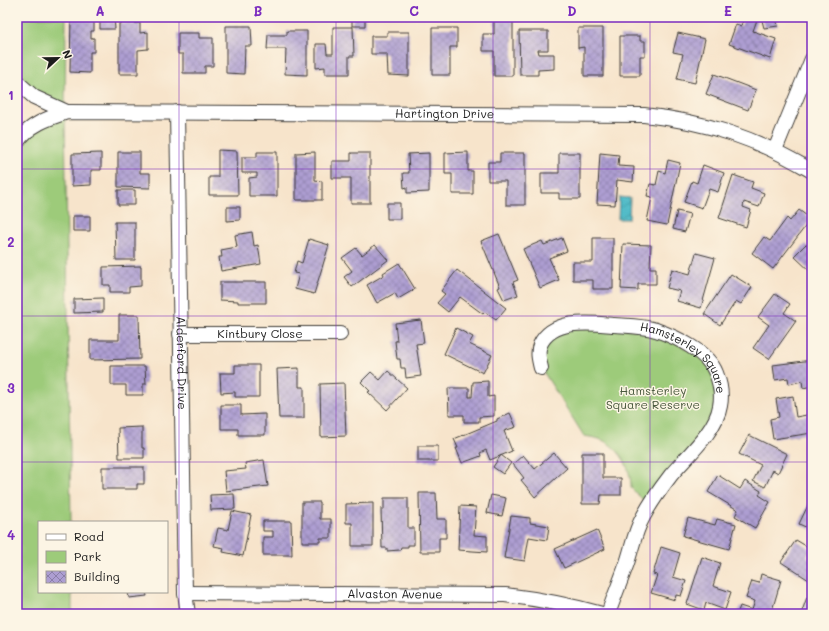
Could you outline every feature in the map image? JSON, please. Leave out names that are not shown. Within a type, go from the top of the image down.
[{"type":"street","points":[[775,150],[812,59]]},
{"type":"street","name":"Hartington Drive","points":[[17,82],[34,96],[67,112]]},
{"type":"street","name":"Hartington Drive","points":[[17,142],[29,129],[35,125],[48,118],[67,112],[644,115],[710,126],[734,134],[775,150],[812,171]]},
{"type":"street","name":"Alderford Drive","points":[[177,112],[185,593],[188,614]]},
{"type":"street","name":"Hamsterley Square","points":[[541,368],[538,356],[540,346],[544,338],[560,327],[584,323],[624,325],[654,330],[672,336],[699,353],[709,362],[716,372],[719,383],[721,396],[720,407],[714,421],[706,434],[670,476],[648,506],[608,614]]},
{"type":"street","name":"Kintbury Close","points":[[180,334],[340,334]]},
{"type":"street","name":"Alvaston Avenue","points":[[185,593],[505,595],[564,604],[602,614]]},
{"type":"green space","points":[[17,17],[66,17],[65,111],[17,82]]},
{"type":"green space","points":[[65,112],[71,521],[38,521],[38,593],[72,593],[72,614],[17,614],[17,142]]},
{"type":"green space","name":"Hamsterley Square Reserve","points":[[560,327],[654,330],[709,362],[720,407],[649,506],[631,488],[631,481],[627,466],[620,454],[615,448],[602,440],[584,436],[541,368],[540,346]]},
{"type":"water","points":[[619,197],[630,198],[629,219],[618,219]]},
{"type":"building","points":[[71,17],[94,17],[94,31],[91,31],[91,38],[94,38],[94,52],[90,52],[90,73],[70,72]]},
{"type":"building","points":[[100,17],[114,17],[115,29],[100,29]]},
{"type":"building","points":[[352,17],[365,17],[365,26],[352,26]]},
{"type":"building","points":[[494,17],[513,17],[513,76],[494,76],[494,51],[483,51],[483,34],[494,34]]},
{"type":"building","points":[[744,17],[758,17],[753,31],[776,39],[770,59],[729,44],[736,24],[741,26]]},
{"type":"building","points":[[761,17],[776,17],[778,26],[764,28]]},
{"type":"building","points":[[119,23],[140,23],[140,33],[148,32],[148,49],[138,50],[138,74],[119,74]]},
{"type":"building","points":[[226,26],[251,26],[252,46],[245,46],[244,74],[226,73]]},
{"type":"building","points":[[333,27],[353,27],[354,56],[349,56],[349,74],[325,74],[325,67],[316,68],[316,44],[326,44],[327,54],[333,54]]},
{"type":"building","points":[[432,28],[457,28],[457,47],[450,47],[450,75],[432,75]]},
{"type":"building","points":[[578,28],[603,28],[603,76],[584,76],[584,47],[578,48]]},
{"type":"building","points":[[287,31],[307,31],[307,75],[285,74],[286,49],[267,49],[268,35],[287,35]]},
{"type":"building","points":[[519,31],[548,31],[548,50],[538,50],[539,54],[554,54],[554,69],[538,70],[538,75],[520,75]]},
{"type":"building","points":[[387,32],[409,32],[409,76],[388,75],[387,54],[371,54],[371,36],[387,36]]},
{"type":"building","points":[[178,33],[199,33],[199,38],[213,38],[213,66],[205,66],[205,73],[183,73],[183,54],[178,54]]},
{"type":"building","points":[[678,33],[705,39],[695,83],[677,79],[683,54],[673,52]]},
{"type":"building","points":[[620,36],[640,36],[640,41],[645,41],[645,56],[640,56],[640,76],[620,76]]},
{"type":"building","points":[[714,74],[756,90],[748,110],[706,94]]},
{"type":"building","points":[[218,150],[237,151],[238,195],[209,195],[209,177],[218,177]]},
{"type":"building","points":[[118,152],[140,152],[140,173],[150,173],[150,188],[118,187]]},
{"type":"building","points":[[257,152],[277,152],[277,196],[249,196],[249,178],[257,177],[257,173],[242,173],[242,157],[257,157]]},
{"type":"building","points":[[315,152],[315,180],[322,181],[322,200],[296,200],[296,153]]},
{"type":"building","points":[[468,152],[468,171],[473,171],[473,194],[452,194],[452,174],[445,174],[445,153]]},
{"type":"building","points":[[101,153],[101,170],[91,170],[91,185],[72,186],[72,154]]},
{"type":"building","points":[[351,153],[370,153],[370,203],[351,203],[351,178],[332,178],[332,161],[351,161]]},
{"type":"building","points":[[429,153],[429,192],[407,193],[407,187],[404,188],[403,173],[409,173],[408,154]]},
{"type":"building","points":[[500,153],[525,153],[525,205],[506,205],[506,181],[488,181],[488,162],[500,162]]},
{"type":"building","points":[[559,153],[580,153],[580,199],[559,199],[559,193],[541,193],[541,173],[559,173]]},
{"type":"building","points":[[600,153],[619,155],[618,166],[634,167],[633,182],[617,180],[615,205],[597,204]]},
{"type":"building","points":[[668,160],[680,163],[667,225],[647,221],[652,197],[647,196],[650,184],[656,185],[659,171],[665,173]]},
{"type":"building","points":[[703,165],[724,173],[718,192],[709,189],[702,208],[684,202],[692,181],[697,183]]},
{"type":"building","points":[[733,175],[753,182],[751,188],[764,193],[759,207],[744,202],[743,207],[751,210],[746,227],[719,218]]},
{"type":"building","points":[[118,190],[135,190],[135,205],[118,205]]},
{"type":"building","points":[[387,203],[400,203],[400,219],[387,219]]},
{"type":"building","points":[[227,207],[240,207],[240,220],[227,221]]},
{"type":"building","points":[[799,210],[811,219],[773,269],[752,253],[764,237],[770,241],[787,218],[790,221]]},
{"type":"building","points":[[677,211],[690,214],[685,232],[673,229]]},
{"type":"building","points":[[73,216],[90,216],[90,231],[73,231]]},
{"type":"building","points":[[115,222],[135,222],[135,260],[116,260]]},
{"type":"building","points":[[252,232],[254,246],[258,245],[261,264],[221,271],[219,257],[222,257],[221,250],[237,247],[235,235]]},
{"type":"building","points":[[499,234],[518,280],[513,282],[518,295],[504,300],[498,288],[500,287],[481,241]]},
{"type":"building","points":[[562,238],[567,251],[549,258],[559,280],[540,288],[523,249],[542,241],[544,245]]},
{"type":"building","points":[[593,238],[613,238],[613,289],[593,289],[593,280],[573,280],[573,262],[593,262]]},
{"type":"building","points":[[309,239],[329,245],[314,294],[295,289],[299,274],[294,273],[297,261],[302,263]]},
{"type":"building","points":[[623,244],[651,245],[650,268],[656,268],[656,284],[638,284],[638,290],[621,289]]},
{"type":"building","points":[[806,244],[812,250],[812,273],[794,256]]},
{"type":"building","points":[[375,245],[388,260],[352,287],[344,277],[352,271],[342,258],[356,248],[362,255]]},
{"type":"building","points":[[696,253],[715,258],[701,308],[677,301],[680,291],[667,288],[672,269],[690,274]]},
{"type":"building","points":[[399,263],[415,289],[398,299],[395,293],[377,303],[367,285],[384,275],[383,273]]},
{"type":"building","points":[[141,266],[141,286],[129,287],[129,292],[110,292],[110,285],[103,285],[103,267]]},
{"type":"building","points":[[457,270],[506,308],[496,320],[485,312],[483,314],[460,297],[448,312],[437,303],[445,294],[441,291]]},
{"type":"building","points":[[731,274],[752,287],[741,304],[736,301],[720,325],[704,314]]},
{"type":"building","points":[[220,282],[266,282],[266,303],[238,303],[238,301],[220,300]]},
{"type":"building","points":[[775,294],[790,304],[784,313],[796,321],[769,359],[753,348],[769,325],[758,317]]},
{"type":"building","points":[[103,298],[103,312],[74,313],[74,299]]},
{"type":"building","points":[[119,315],[139,315],[140,359],[90,360],[90,340],[119,340]]},
{"type":"building","points":[[421,320],[424,343],[416,344],[421,376],[406,378],[405,368],[401,368],[400,359],[397,359],[395,323]]},
{"type":"building","points":[[456,328],[473,337],[469,344],[492,355],[483,373],[444,354]]},
{"type":"building","points":[[812,360],[812,386],[803,388],[802,381],[789,384],[788,378],[775,380],[773,365]]},
{"type":"building","points":[[235,365],[259,365],[259,397],[235,397],[235,392],[221,393],[220,373],[235,373]]},
{"type":"building","points":[[111,366],[145,366],[146,384],[143,384],[143,395],[126,395],[126,385],[111,385]]},
{"type":"building","points":[[299,368],[299,387],[304,387],[304,418],[279,418],[277,369]]},
{"type":"building","points":[[388,371],[407,388],[387,410],[368,392],[370,391],[361,382],[371,372],[380,380]]},
{"type":"building","points":[[488,381],[488,397],[494,396],[494,416],[479,417],[479,422],[464,422],[464,415],[449,415],[448,388],[469,388],[469,397],[472,397],[473,382]]},
{"type":"building","points":[[344,383],[346,436],[321,437],[320,384]]},
{"type":"building","points":[[793,396],[796,417],[812,414],[812,433],[773,439],[770,419],[779,417],[776,399]]},
{"type":"building","points":[[221,405],[241,405],[241,415],[265,414],[265,435],[238,435],[238,429],[221,429]]},
{"type":"building","points":[[510,413],[516,427],[504,431],[512,451],[490,460],[486,450],[480,453],[481,456],[462,463],[454,439],[497,421],[497,419]]},
{"type":"building","points":[[142,427],[142,448],[144,448],[144,458],[119,458],[118,428]]},
{"type":"building","points":[[749,435],[787,454],[778,473],[773,470],[765,487],[753,481],[761,465],[739,454]]},
{"type":"building","points":[[418,446],[438,446],[438,461],[418,461]]},
{"type":"building","points":[[554,453],[567,468],[535,497],[521,480],[524,478],[513,464],[523,455],[535,469]]},
{"type":"building","points":[[582,453],[603,453],[603,478],[621,478],[621,495],[601,495],[600,504],[582,504]]},
{"type":"building","points":[[501,455],[511,463],[503,474],[493,467]]},
{"type":"building","points":[[264,460],[268,486],[226,491],[224,471],[246,469],[245,463]]},
{"type":"building","points":[[102,467],[144,467],[144,484],[137,484],[137,489],[102,489]]},
{"type":"building","points":[[718,475],[740,489],[745,481],[761,491],[759,495],[770,502],[755,528],[735,516],[738,510],[708,492]]},
{"type":"building","points":[[419,493],[436,493],[437,519],[446,519],[446,538],[439,538],[439,552],[420,552]]},
{"type":"building","points":[[234,494],[235,509],[211,510],[210,495]]},
{"type":"building","points":[[491,495],[506,498],[502,516],[487,513]]},
{"type":"building","points":[[384,498],[408,498],[408,528],[414,528],[414,545],[401,547],[400,550],[387,551],[387,548],[382,548],[381,509],[384,509]]},
{"type":"building","points":[[810,501],[812,502],[812,530],[799,524]]},
{"type":"building","points":[[302,502],[320,502],[320,519],[331,519],[331,538],[320,538],[320,542],[302,542]]},
{"type":"building","points":[[373,503],[373,546],[352,546],[352,523],[346,523],[346,504]]},
{"type":"building","points":[[460,506],[476,507],[474,535],[487,536],[487,552],[458,550]]},
{"type":"building","points":[[232,511],[251,515],[243,556],[223,552],[224,548],[214,546],[218,528],[228,530]]},
{"type":"building","points":[[511,516],[530,518],[530,523],[549,526],[547,540],[529,537],[525,561],[504,558]]},
{"type":"building","points":[[688,518],[715,525],[717,519],[736,524],[729,549],[683,536]]},
{"type":"building","points":[[263,521],[291,521],[292,555],[263,555],[263,537],[273,537],[273,531],[263,531]]},
{"type":"building","points":[[597,530],[605,549],[564,568],[555,549]]},
{"type":"building","points":[[796,540],[811,549],[807,556],[812,560],[812,582],[781,562]]},
{"type":"building","points":[[661,547],[680,553],[673,577],[686,581],[681,596],[676,595],[675,600],[651,593],[657,575],[653,574]]},
{"type":"building","points":[[702,557],[720,563],[713,586],[731,592],[725,610],[706,603],[704,610],[687,604]]},
{"type":"building","points":[[761,574],[781,580],[771,614],[737,614],[740,606],[752,610],[755,601],[746,598],[752,581],[759,583]]},
{"type":"building","points":[[128,593],[146,593],[147,596],[129,598]]},
{"type":"building","points":[[807,597],[812,598],[812,614],[801,614]]}]
